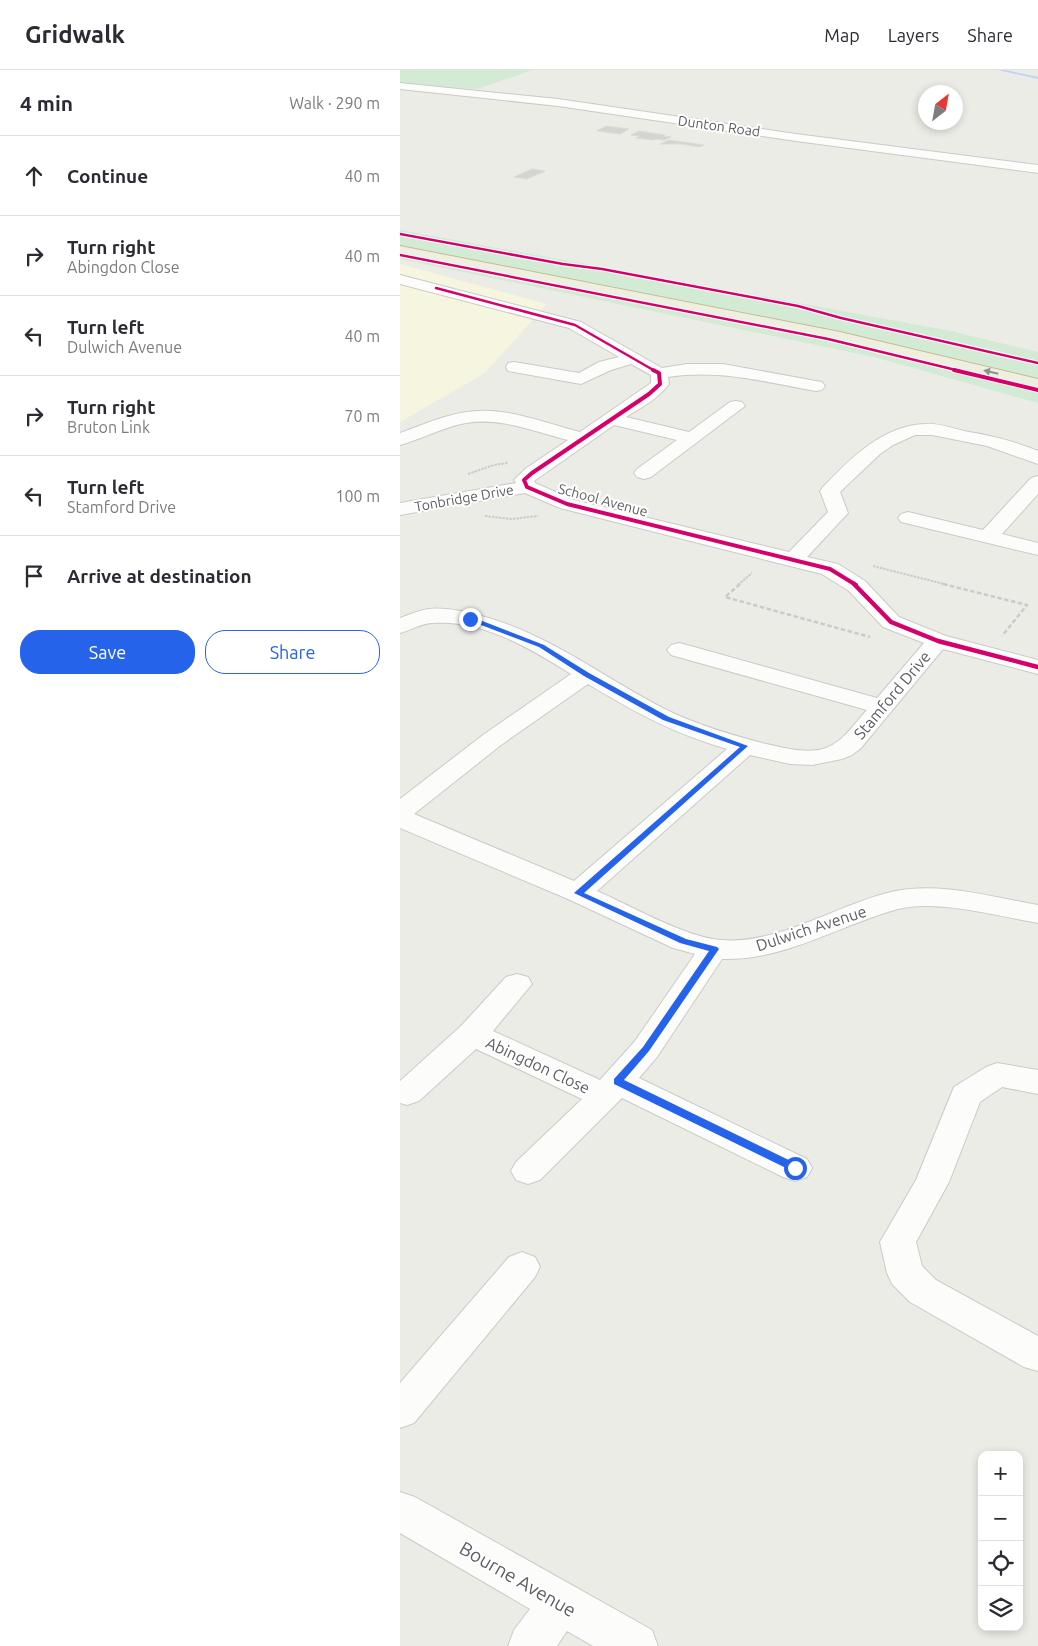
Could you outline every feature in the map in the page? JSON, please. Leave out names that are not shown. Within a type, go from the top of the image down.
[{"type":"highway","points":[[400,238],[756,306],[1038,368]]},
{"type":"highway","points":[[400,250],[840,337],[1038,384]]},
{"type":"street","name":"Dunton Road","points":[[400,86],[462,91],[631,113],[849,145],[1038,169]]},
{"type":"street","points":[[611,123],[631,113]]},
{"type":"street","points":[[656,130],[676,120]]},
{"type":"street","points":[[400,279],[575,325],[659,373],[723,369],[816,386]]},
{"type":"street","points":[[514,366],[582,379],[605,366],[634,358]]},
{"type":"street","name":"School Avenue","points":[[659,373],[660,384],[649,394],[582,438],[524,480],[528,487],[567,504],[830,569],[857,586],[891,622],[938,641],[1038,667]]},
{"type":"street","points":[[644,473],[736,406]]},
{"type":"street","points":[[400,439],[460,418],[479,416],[505,420],[582,438]]},
{"type":"street","points":[[610,419],[692,438]]},
{"type":"street","points":[[793,560],[838,513],[830,491],[890,438],[906,432],[927,429],[1016,448],[1038,458]]},
{"type":"street","points":[[988,537],[1038,482]]},
{"type":"street","name":"Tonbridge Drive","points":[[400,509],[528,487]]},
{"type":"street","points":[[908,518],[1038,549]]},
{"type":"street","name":"Stamford Drive","points":[[400,626],[411,619],[443,615],[470,619],[541,646],[666,719],[745,746],[791,757],[809,758],[842,752],[859,736],[938,641]]},
{"type":"street","points":[[679,650],[883,707]]},
{"type":"street","points":[[401,819],[492,740],[586,674]]},
{"type":"street","points":[[578,893],[745,746]]},
{"type":"street","name":"Dulwich Avenue","points":[[401,819],[578,893],[683,941],[714,949],[743,950],[783,941],[893,902],[919,897],[1037,910]]},
{"type":"street","name":"Abingdon Close","points":[[528,1171],[611,1089],[646,1049],[714,949]]},
{"type":"street","name":"Abingdon Close","points":[[408,1092],[472,1034],[517,984]]},
{"type":"street","name":"Abingdon Close","points":[[472,1034],[611,1089]]},
{"type":"street","points":[[1038,1082],[997,1075],[966,1095],[932,1182],[898,1242],[905,1273],[923,1291],[1038,1355]]},
{"type":"street","points":[[611,1089],[795,1168]]},
{"type":"street","points":[[400,1411],[522,1267]]},
{"type":"street","name":"Bourne Avenue","points":[[400,1511],[636,1646]]},
{"type":"street","points":[[530,1646],[560,1604]]},
{"type":"path","points":[[868,565],[1027,604],[999,640]]},
{"type":"path","points":[[753,572],[725,597],[870,636]]},
{"type":"shaded area","points":[[400,70],[533,70],[477,89],[400,84]]},
{"type":"shaded area","points":[[400,230],[951,331],[1038,352],[1038,403],[874,357],[400,259]]},
{"type":"shaded area","points":[[400,264],[547,304],[485,373],[400,422]]},
{"type":"building","points":[[606,126],[629,129],[620,134],[597,131]]},
{"type":"building","points":[[639,131],[671,137],[664,140],[652,140],[636,138],[640,136],[631,135]]},
{"type":"building","points":[[669,140],[704,145],[699,147],[682,144],[660,144]]},
{"type":"building","points":[[532,169],[545,171],[527,179],[514,177]]},
{"type":"waterway","points":[[1000,70],[1038,78]]},
{"type":"cycle path","points":[[400,234],[563,264],[602,269],[798,306],[841,318],[1038,363]]},
{"type":"cycle path","points":[[400,255],[828,339],[1038,390]]},
{"type":"cycle path","points":[[436,288],[575,325],[659,373],[660,384],[649,394],[532,473],[524,480],[527,487],[567,504],[830,569],[857,586],[891,622],[938,641],[1038,667]]},
{"type":"route","points":[[470,619],[541,646],[666,719],[745,746],[578,893],[683,941],[714,949],[646,1049],[618,1081],[795,1168]]}]
